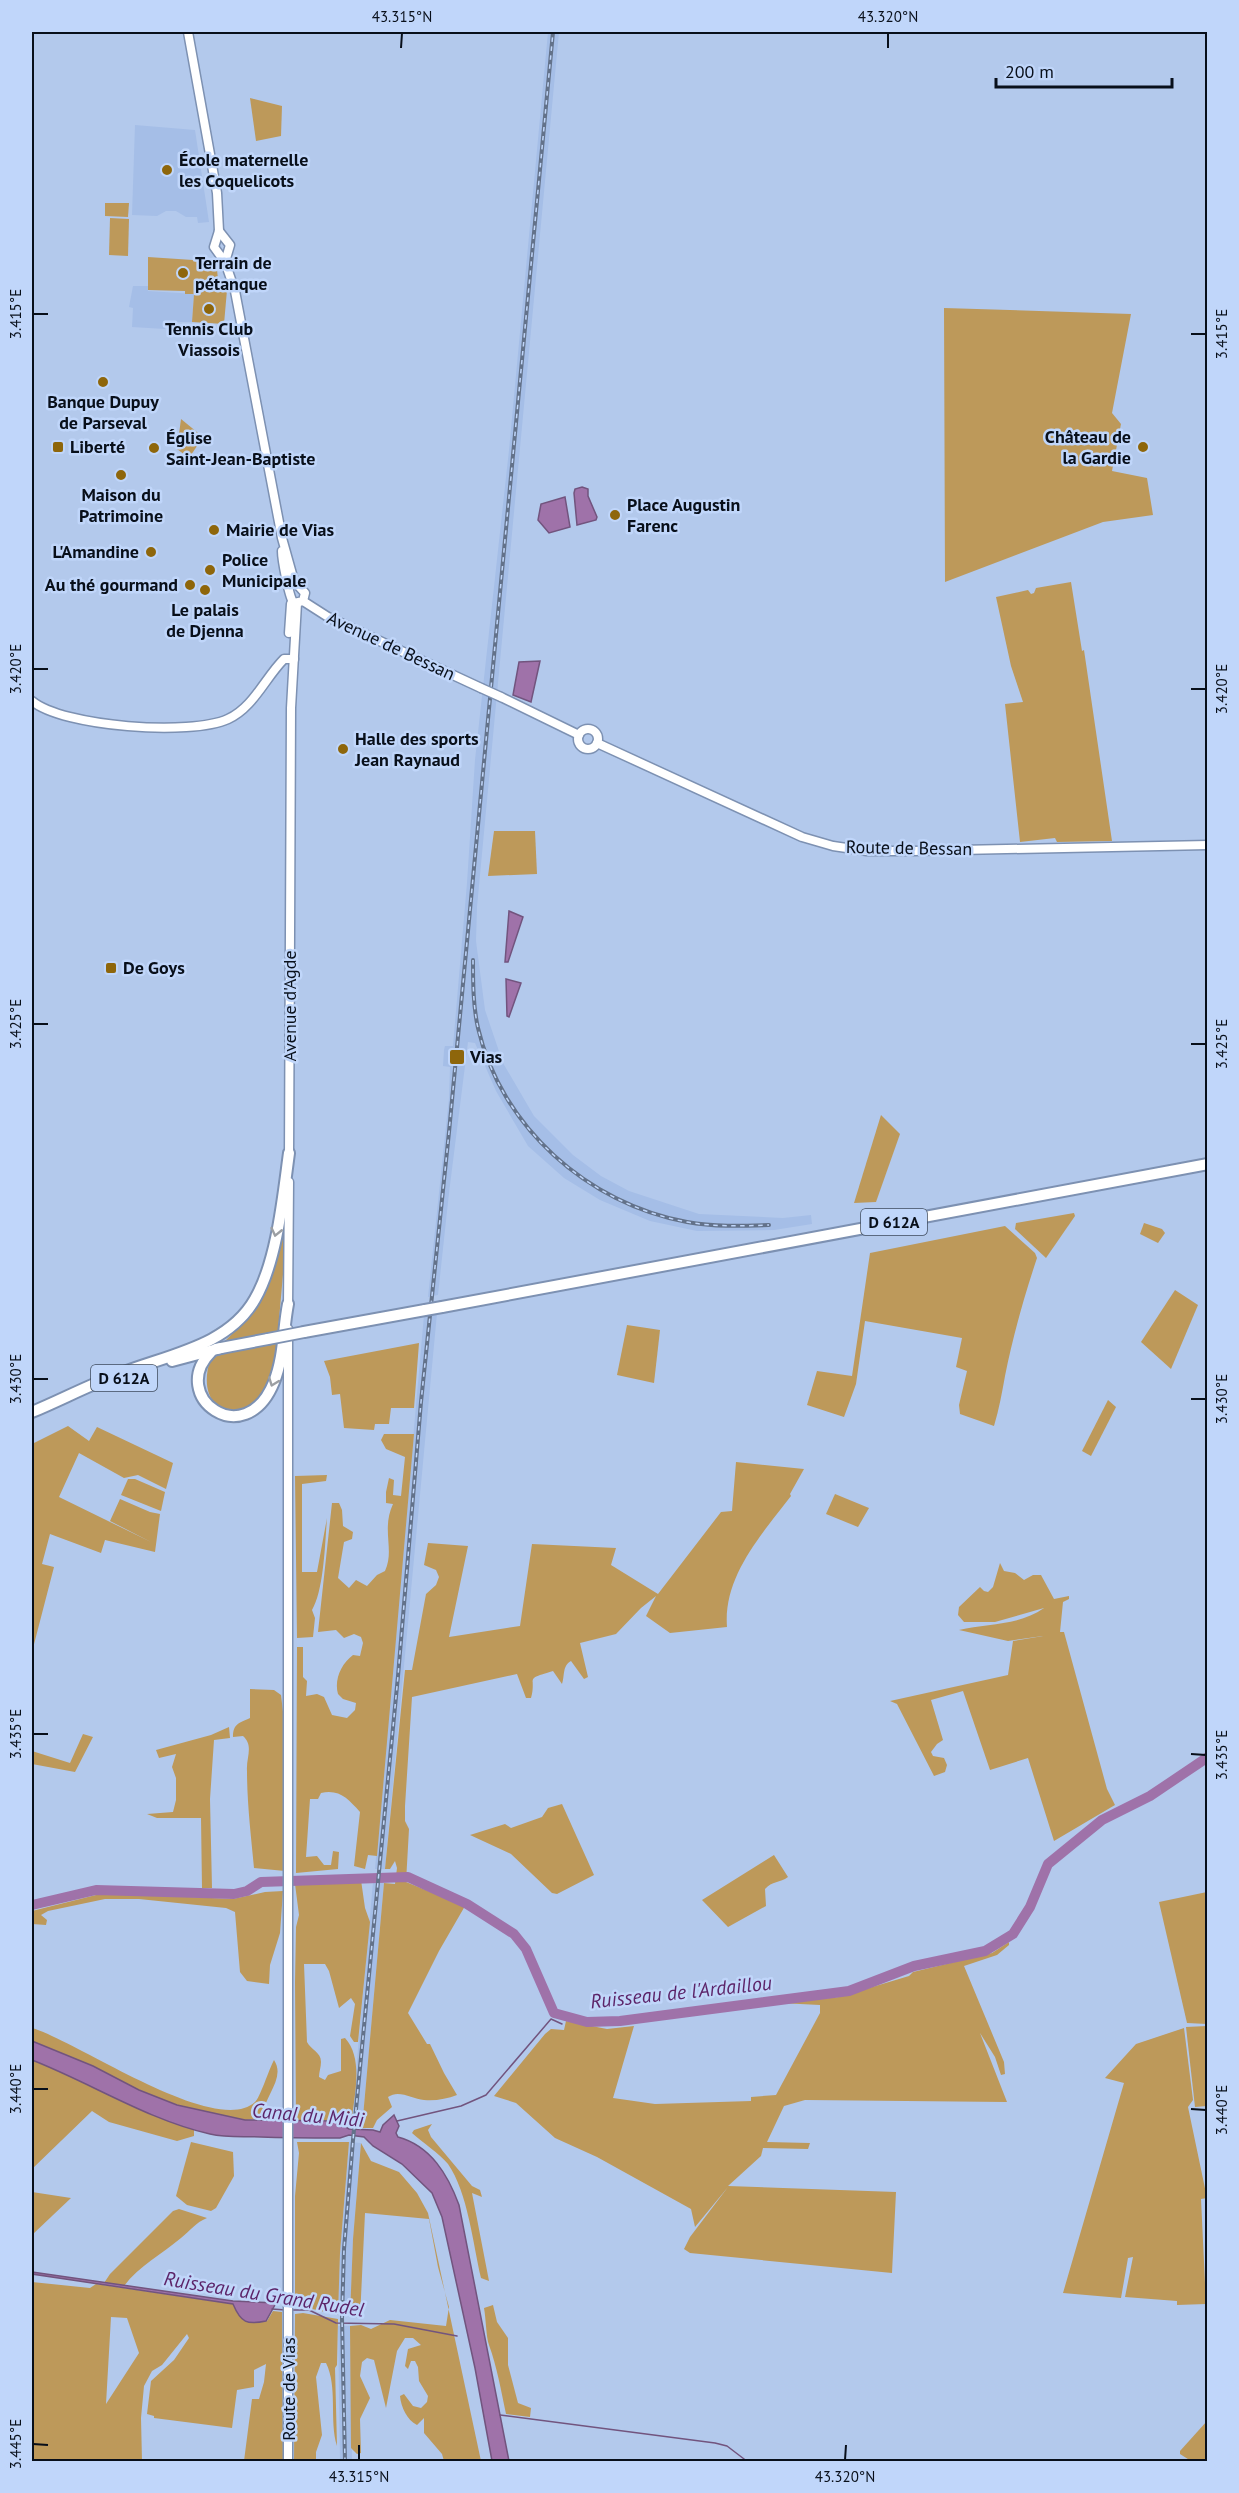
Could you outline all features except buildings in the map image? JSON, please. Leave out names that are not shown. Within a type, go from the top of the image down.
[{"type":"highway","points":[[160,1360],[214,1339],[230,1328],[255,1299],[270,1258],[278,1224],[289,1153]]},
{"type":"highway","name":"D 612A","points":[[32,1420],[138,1372],[268,1338],[1208,1164]]},
{"type":"highway","points":[[216,1350],[202,1364],[200,1392],[206,1405],[219,1414],[235,1417],[253,1410],[267,1396],[274,1381],[288,1304]]},
{"type":"highway","name":"D 612A","points":[[32,1412],[117,1374],[160,1360],[216,1350]]},
{"type":"main road","points":[[188,32],[217,193],[220,236],[214,247],[224,256],[239,310],[282,538],[294,587],[289,596],[298,602],[305,593],[294,587]]},
{"type":"main road","points":[[220,236],[230,245],[224,256]]},
{"type":"main road","name":"Avenue d'Agde","points":[[289,1870],[288,1304],[291,708],[288,699],[298,602]]},
{"type":"main road","name":"Avenue de Bessan","points":[[298,602],[481,688]]},
{"type":"main road","points":[[32,701],[41,707],[99,722],[166,728],[201,727],[236,715],[280,663],[284,659],[291,659]]},
{"type":"main road","name":"Route de Bessan","points":[[481,688],[579,735]]},
{"type":"main road","name":"Route de Bessan","points":[[584,730],[592,730],[597,734],[597,744],[592,748],[585,748],[579,741],[579,735],[584,730]]},
{"type":"main road","name":"Route de Bessan","points":[[597,744],[802,837],[833,846],[867,851],[913,851],[1208,845]]},
{"type":"main road","name":"Route de Vias","points":[[288,2462],[289,1870]]},
{"type":"shaded area","points":[[548,32],[559,32],[477,907],[476,941],[485,1010],[503,1063],[534,1116],[573,1155],[601,1176],[629,1191],[699,1214],[783,1218],[811,1215],[812,1224],[774,1230],[697,1231],[650,1221],[600,1200],[564,1178],[528,1146],[496,1091],[475,1043],[468,1042],[438,1295],[428,1297],[449,1098],[450,1067],[443,1066],[444,1050],[445,1046],[453,1046],[475,760],[509,450]]},
{"type":"shaded area","points":[[250,98],[282,106],[281,136],[256,141]]},
{"type":"shaded area","name":"École maternelle les Coquelicots","points":[[135,125],[195,130],[209,222],[198,223],[197,217],[186,217],[176,211],[166,211],[157,216],[132,215]]},
{"type":"shaded area","points":[[105,203],[129,203],[128,217],[105,216]]},
{"type":"shaded area","points":[[110,218],[129,219],[128,256],[109,255]]},
{"type":"shaded area","points":[[148,257],[208,261],[217,270],[219,288],[227,290],[224,324],[192,322],[194,294],[185,294],[185,291],[148,290]]},
{"type":"shaded area","points":[[133,286],[148,286],[148,291],[194,294],[192,322],[166,322],[165,329],[132,327],[133,308],[129,307]]},
{"type":"shaded area","points":[[944,308],[1131,314],[1112,413],[1121,424],[1112,471],[1147,478],[1153,515],[1103,522],[945,582]]},
{"type":"shaded area","points":[[181,419],[203,437],[189,458],[177,449]]},
{"type":"shaded area","points":[[582,487],[588,489],[588,496],[597,517],[596,520],[577,525],[574,493],[575,489]]},
{"type":"shaded area","points":[[565,497],[570,527],[549,533],[538,520],[541,504]]},
{"type":"shaded area","points":[[1071,582],[1082,651],[1084,650],[1112,841],[1057,842],[1055,838],[1020,842],[1005,704],[1023,702],[1011,666],[996,597],[1028,590],[1031,594],[1036,588]]},
{"type":"shaded area","points":[[540,661],[531,702],[513,695],[519,662]]},
{"type":"shaded area","points":[[494,831],[535,831],[537,874],[488,876]]},
{"type":"shaded area","points":[[509,911],[523,917],[508,962],[505,962]]},
{"type":"shaded area","points":[[506,979],[521,983],[509,1017],[507,1016]]},
{"type":"shaded area","points":[[881,1115],[900,1134],[876,1202],[854,1203]]},
{"type":"shaded area","points":[[1074,1213],[1075,1216],[1046,1258],[1015,1229],[1016,1223]]},
{"type":"shaded area","points":[[1144,1223],[1162,1229],[1165,1233],[1158,1243],[1140,1234]]},
{"type":"shaded area","points":[[1005,1226],[1035,1253],[1037,1258],[1015,1331],[994,1426],[960,1414],[959,1405],[967,1371],[956,1367],[962,1338],[865,1321],[856,1384],[844,1417],[807,1405],[817,1371],[852,1376],[870,1253]]},
{"type":"shaded area","points":[[284,1232],[284,1263],[278,1331],[224,1342],[249,1317],[265,1289]]},
{"type":"shaded area","points":[[1175,1290],[1198,1305],[1171,1369],[1141,1342]]},
{"type":"shaded area","points":[[437,1313],[385,1869],[375,1869],[424,1315]]},
{"type":"shaded area","points":[[627,1325],[660,1330],[654,1383],[617,1375]]},
{"type":"shaded area","points":[[277,1342],[273,1374],[260,1398],[249,1406],[237,1410],[225,1410],[216,1404],[209,1394],[207,1379],[210,1360],[220,1354]]},
{"type":"shaded area","points":[[419,1343],[414,1408],[391,1408],[389,1424],[375,1424],[374,1430],[344,1428],[340,1394],[332,1395],[330,1377],[324,1361]]},
{"type":"shaded area","points":[[1108,1400],[1116,1407],[1091,1456],[1082,1451]]},
{"type":"shaded area","points":[[68,1426],[89,1441],[97,1427],[173,1463],[166,1489],[138,1475],[124,1478],[79,1453],[59,1497],[151,1542],[110,1521],[120,1499],[160,1514],[155,1552],[105,1540],[101,1553],[50,1534],[42,1564],[54,1567],[32,1652],[32,1444]]},
{"type":"shaded area","points":[[384,1434],[414,1434],[377,1856],[368,1855],[365,1869],[354,1866],[360,1812],[339,1794],[321,1793],[318,1799],[310,1799],[306,1857],[317,1856],[324,1865],[331,1865],[333,1851],[339,1852],[338,1869],[296,1873],[297,1647],[303,1647],[303,1677],[307,1681],[306,1696],[317,1694],[324,1697],[332,1715],[347,1718],[355,1710],[356,1703],[343,1699],[338,1694],[338,1678],[342,1668],[353,1655],[360,1656],[363,1643],[361,1637],[354,1634],[344,1638],[336,1630],[318,1632],[332,1503],[339,1503],[343,1526],[353,1532],[352,1539],[344,1542],[338,1578],[349,1588],[356,1580],[367,1586],[377,1575],[385,1571],[388,1563],[388,1522],[393,1504],[386,1503],[389,1478],[394,1480],[393,1495],[401,1496],[405,1457],[386,1449],[381,1440]]},
{"type":"shaded area","points":[[736,1462],[804,1469],[791,1496],[757,1541],[738,1573],[727,1608],[727,1627],[670,1633],[646,1616],[656,1596],[616,1634],[580,1643],[588,1677],[584,1679],[571,1661],[565,1668],[562,1684],[553,1671],[534,1678],[531,1698],[526,1698],[517,1674],[412,1697],[405,1806],[405,1821],[409,1829],[406,1882],[465,1906],[408,2013],[427,2044],[430,2044],[457,2095],[428,2100],[401,2094],[392,2095],[388,2097],[392,2107],[377,2120],[373,2128],[362,2128],[384,1883],[395,1884],[397,1868],[395,1861],[390,1869],[385,1869],[405,1670],[412,1670],[426,1594],[436,1585],[439,1577],[436,1570],[424,1565],[428,1543],[468,1546],[449,1637],[520,1626],[532,1544],[616,1548],[611,1565],[658,1594],[721,1512],[732,1511]]},
{"type":"shaded area","points":[[327,1475],[326,1481],[302,1484],[302,1572],[317,1572],[327,1518],[321,1579],[312,1610],[315,1618],[313,1637],[297,1638],[295,1476]]},
{"type":"shaded area","points":[[128,1479],[135,1479],[165,1492],[161,1511],[121,1495]]},
{"type":"shaded area","points":[[835,1494],[869,1508],[858,1527],[826,1514]]},
{"type":"shaded area","points":[[1000,1563],[1004,1571],[1015,1573],[1024,1580],[1033,1575],[1041,1575],[1054,1599],[1069,1596],[1069,1599],[1063,1602],[1060,1632],[1064,1632],[1107,1789],[1115,1805],[1054,1841],[1028,1758],[990,1770],[963,1691],[931,1700],[943,1740],[931,1752],[933,1756],[944,1758],[947,1765],[945,1772],[934,1776],[897,1704],[890,1701],[1008,1675],[1013,1641],[1043,1636],[1008,1641],[959,1630],[1014,1621],[1044,1608],[995,1622],[964,1622],[958,1615],[959,1607],[980,1587],[988,1592],[993,1587]]},
{"type":"shaded area","points":[[250,1689],[274,1690],[281,1695],[284,1720],[285,1871],[254,1868],[248,1795],[249,1748],[243,1736],[233,1737],[235,1727],[250,1718]]},
{"type":"shaded area","points":[[229,1727],[230,1738],[214,1740],[210,1799],[212,1888],[202,1888],[201,1818],[157,1818],[147,1814],[173,1812],[176,1800],[176,1778],[172,1767],[176,1754],[159,1758],[156,1750],[211,1735]]},
{"type":"shaded area","points":[[83,1734],[93,1737],[75,1772],[32,1764],[32,1751],[70,1763]]},
{"type":"shaded area","points":[[562,1804],[594,1875],[557,1894],[552,1893],[511,1854],[470,1835],[505,1824],[511,1828],[542,1817],[548,1808]]},
{"type":"shaded area","points":[[774,1855],[788,1877],[765,1889],[766,1906],[728,1927],[702,1900]]},
{"type":"shaded area","points":[[361,1880],[365,1908],[370,1922],[358,2042],[354,2042],[350,2036],[355,2004],[351,1998],[339,2008],[325,1964],[304,1964],[307,2042],[321,2059],[319,2077],[325,2080],[328,2075],[341,2071],[341,2039],[345,2038],[355,2057],[356,2080],[351,2127],[336,2121],[296,2120],[295,1982],[296,1927],[299,1915],[295,1884]]},
{"type":"shaded area","points":[[373,1882],[384,1883],[362,2128],[351,2127]]},
{"type":"shaded area","points":[[283,1891],[280,1933],[270,1965],[269,1984],[247,1981],[240,1972],[235,1912],[226,1908],[139,1899],[105,1899],[48,1911],[41,1915],[47,1920],[46,1925],[32,1924],[32,1911],[104,1893],[233,1899],[265,1892]]},
{"type":"shaded area","points":[[1207,1892],[1207,2024],[1187,2023],[1159,1902]]},
{"type":"shaded area","points":[[1009,1942],[1009,1945],[997,1955],[964,1966],[1004,2062],[1005,2074],[1001,2075],[995,2057],[980,2033],[1007,2102],[805,2100],[784,2106],[767,2142],[810,2143],[808,2149],[763,2148],[761,2156],[728,2186],[896,2192],[892,2273],[690,2253],[684,2249],[690,2237],[728,2187],[695,2227],[691,2209],[597,2157],[555,2138],[516,2103],[494,2096],[545,2034],[551,2029],[564,2030],[566,2021],[607,2029],[634,2026],[613,2098],[655,2104],[751,2101],[751,2097],[776,2095],[820,2013],[820,2005],[780,2003],[839,1997],[909,1976],[913,1972],[992,1953]]},
{"type":"shaded area","points":[[1207,2026],[1207,2106],[1195,2107],[1186,2027]]},
{"type":"shaded area","points":[[32,2028],[53,2036],[179,2098],[210,2107],[236,2110],[255,2102],[274,2060],[277,2067],[276,2080],[263,2115],[257,2119],[245,2120],[177,2105],[139,2090],[93,2066],[32,2041]]},
{"type":"shaded area","points":[[1184,2028],[1193,2100],[1188,2107],[1207,2198],[1201,2199],[1206,2304],[1177,2305],[1177,2301],[1125,2297],[1133,2257],[1128,2258],[1121,2298],[1063,2293],[1124,2083],[1105,2078],[1136,2044]]},
{"type":"shaded area","points":[[32,2041],[177,2105],[245,2120],[335,2121],[349,2129],[380,2132],[383,2125],[394,2115],[399,2126],[396,2133],[398,2137],[420,2147],[437,2163],[459,2205],[509,2461],[492,2461],[475,2368],[442,2217],[432,2193],[402,2164],[373,2146],[364,2137],[349,2135],[340,2138],[229,2136],[187,2128],[164,2120],[32,2060]]},
{"type":"shaded area","points":[[32,2060],[194,2129],[194,2136],[177,2141],[109,2122],[92,2111],[32,2169]]},
{"type":"shaded area","points":[[432,2124],[428,2130],[431,2137],[472,2186],[480,2190],[482,2197],[472,2193],[489,2281],[481,2278],[469,2219],[455,2176],[448,2164],[436,2152],[412,2133],[414,2130]]},
{"type":"shaded area","points":[[191,2142],[233,2152],[234,2176],[216,2208],[211,2211],[187,2205],[176,2196]]},
{"type":"shaded area","points":[[297,2142],[349,2142],[340,2253],[338,2315],[295,2305],[295,2196],[299,2153]]},
{"type":"shaded area","points":[[349,2142],[361,2143],[353,2239],[350,2316],[338,2315],[340,2253]]},
{"type":"shaded area","points":[[361,2143],[371,2161],[399,2172],[417,2193],[428,2213],[445,2292],[429,2219],[365,2213],[360,2318],[350,2316],[353,2239]]},
{"type":"shaded area","points":[[32,2192],[71,2198],[32,2235]]},
{"type":"shaded area","points":[[179,2209],[207,2218],[196,2224],[144,2266],[124,2286],[104,2283],[110,2274],[173,2211]]},
{"type":"shaded area","points":[[32,2272],[233,2301],[276,2303],[266,2321],[254,2323],[242,2319],[233,2304],[32,2274]]},
{"type":"shaded area","points":[[32,2282],[90,2288],[96,2284],[233,2304],[242,2318],[255,2323],[267,2321],[273,2311],[282,2312],[283,2461],[244,2461],[252,2399],[259,2399],[266,2364],[254,2370],[254,2387],[237,2390],[232,2428],[154,2418],[147,2414],[151,2381],[174,2360],[189,2338],[187,2334],[162,2365],[152,2371],[144,2386],[141,2418],[142,2461],[32,2461]],"holes":[[[111,2317],[127,2318],[139,2353],[106,2404]]]},
{"type":"shaded area","points":[[493,2305],[497,2322],[508,2338],[508,2365],[518,2403],[531,2408],[530,2417],[506,2414],[488,2342],[484,2308]]},
{"type":"shaded area","points":[[449,2309],[481,2461],[444,2461],[442,2454],[424,2433],[424,2418],[417,2425],[405,2413],[400,2396],[404,2394],[413,2406],[421,2408],[427,2402],[428,2396],[419,2381],[415,2361],[411,2361],[408,2369],[405,2366],[408,2349],[421,2345],[413,2338],[405,2338],[397,2351],[386,2408],[374,2360],[367,2358],[362,2362],[360,2376],[370,2398],[360,2419],[361,2453],[357,2454],[351,2448],[350,2326],[361,2325],[371,2329],[390,2320],[446,2326]]},
{"type":"shaded area","points":[[303,2313],[338,2319],[337,2365],[335,2368],[337,2446],[332,2382],[326,2363],[321,2363],[316,2377],[322,2435],[316,2452],[316,2461],[294,2461],[295,2314]]},
{"type":"shaded area","points":[[338,2326],[350,2326],[352,2461],[340,2461]]},
{"type":"shaded area","points":[[1207,2421],[1207,2461],[1191,2461],[1180,2454],[1180,2451]]},
{"type":"waterway","name":"Ruisseau de l'Ardaillou","points":[[32,1905],[96,1890],[234,1894],[247,1891],[261,1882],[408,1877],[467,1904],[514,1934],[526,1949],[554,2013],[587,2022],[620,2021],[849,1991],[914,1966],[985,1951],[1013,1934],[1030,1907],[1048,1864],[1102,1820],[1150,1796],[1208,1757]]},
{"type":"waterway","points":[[397,2121],[461,2106],[486,2095],[551,2019],[562,2024]]},
{"type":"waterway","name":"Ruisseau du Grand Rudel","points":[[272,2309],[286,2310]]},
{"type":"waterway","name":"Ruisseau du Grand Rudel","points":[[290,2310],[309,2310],[336,2323],[394,2324],[457,2336]]},
{"type":"waterway","points":[[500,2415],[715,2443],[727,2446],[748,2462]]},
{"type":"railway","points":[[345,2462],[342,2318],[344,2249],[353,2140],[398,1676],[421,1402],[449,1132],[553,32]]},
{"type":"railway","points":[[473,960],[476,1020],[490,1064],[506,1098],[528,1128],[554,1155],[583,1179],[616,1198],[651,1213],[707,1225],[769,1225]]},
{"type":"place","name":"École maternelle les Coquelicots","points":[[167,170]]},
{"type":"place","name":"Terrain de pétanque","points":[[183,273]]},
{"type":"place","name":"Tennis Club Viassois","points":[[209,309]]},
{"type":"place","name":"Banque Dupuy de Parseval","points":[[103,382]]},
{"type":"place","name":"Liberté","points":[[58,447]]},
{"type":"place","name":"Château de la Gardie","points":[[1143,447]]},
{"type":"place","name":"Église Saint-Jean-Baptiste","points":[[154,448]]},
{"type":"place","name":"Maison du Patrimoine","points":[[121,475]]},
{"type":"place","name":"Place Augustin Farenc","points":[[615,515]]},
{"type":"place","name":"Mairie de Vias","points":[[214,530]]},
{"type":"place","name":"L'Amandine","points":[[151,552]]},
{"type":"place","name":"Police Municipale","points":[[210,570]]},
{"type":"place","name":"Au thé gourmand","points":[[190,585]]},
{"type":"place","name":"Le palais de Djenna","points":[[205,590]]},
{"type":"place","name":"Halle des sports Jean Raynaud","points":[[343,749]]},
{"type":"place","name":"De Goys","points":[[111,968]]},
{"type":"place","name":"Vias","points":[[457,1057]]},
{"type":"water label","name":"Canal du Midi","points":[[308,2115]]}]
